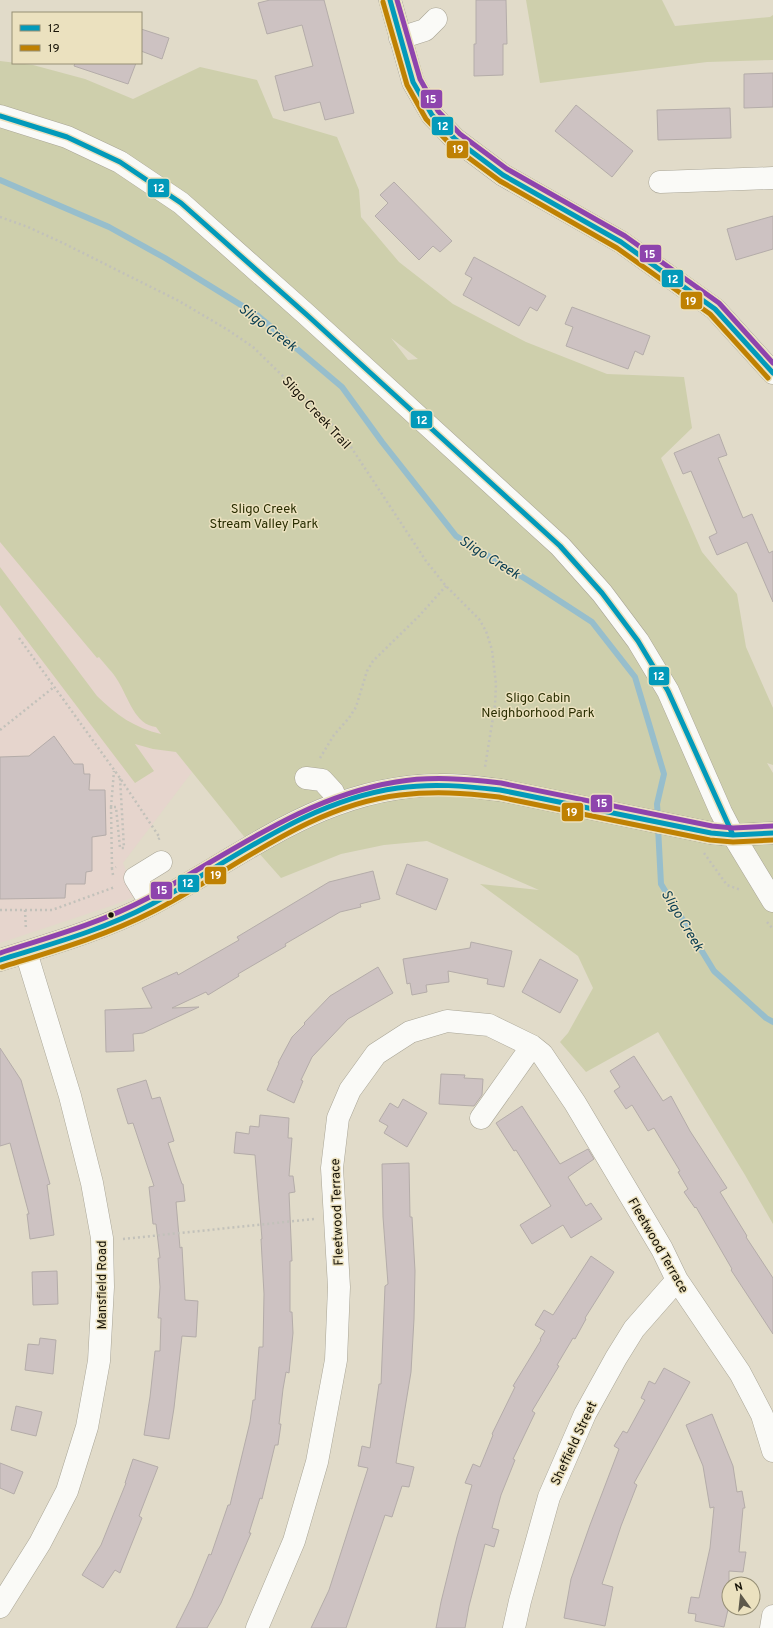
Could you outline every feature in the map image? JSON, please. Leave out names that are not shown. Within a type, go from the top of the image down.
[{"type":"street","points":[[390,0],[413,82],[432,116],[455,139],[503,175],[621,242],[715,309],[773,373]]},
{"type":"street","points":[[400,38],[425,30],[436,19]]},
{"type":"street","points":[[0,116],[67,137],[120,162],[181,203],[307,314],[560,546],[602,593],[629,629],[668,691],[733,835],[773,901]]},
{"type":"street","points":[[660,182],[773,178]]},
{"type":"street","points":[[309,778],[322,780],[330,787],[338,803]]},
{"type":"street","points":[[0,960],[26,944],[54,944],[124,918],[151,904],[280,829],[338,803],[362,795],[389,790],[440,784],[466,786],[500,790],[687,829],[733,835],[773,833]]},
{"type":"street","points":[[151,904],[136,878],[160,862]]},
{"type":"street","name":"Mansfield Road","points":[[0,1607],[40,1543],[67,1491],[87,1427],[99,1361],[103,1287],[102,1238],[92,1183],[70,1096],[26,944]]},
{"type":"street","name":"Fleetwood Terrace","points":[[257,1628],[294,1541],[317,1462],[336,1360],[339,1287],[332,1168],[338,1118],[350,1090],[376,1054],[410,1032],[447,1022],[489,1024],[532,1046],[542,1054],[575,1103],[662,1249],[677,1280],[740,1373],[762,1416],[773,1451]]},
{"type":"street","points":[[481,1118],[532,1046]]},
{"type":"street","name":"Sheffield Street","points":[[514,1628],[549,1497],[585,1414],[634,1329],[677,1280]]},
{"type":"street","points":[[772,1628],[773,1616]]},
{"type":"path","name":"Sligo Creek Trail","points":[[0,216],[56,240],[179,301],[253,347],[329,421],[349,444],[426,560],[446,586],[479,619],[492,650],[496,684],[495,705],[484,770]]},
{"type":"path","points":[[309,778],[334,735],[349,718],[356,707],[367,671],[373,661],[419,616],[446,586]]},
{"type":"path","points":[[19,638],[120,778],[160,838]]},
{"type":"path","points":[[0,730],[54,687]]},
{"type":"path","points":[[112,870],[111,807],[114,770]]},
{"type":"path","points":[[111,807],[116,807],[120,848],[124,848],[120,778]]},
{"type":"path","points":[[0,910],[52,910],[115,887]]},
{"type":"path","points":[[25,910],[26,944]]},
{"type":"path","points":[[123,1239],[335,1217]]},
{"type":"shaded area","points":[[0,460],[74,626],[192,772],[123,863],[136,896],[114,905],[0,943]]},
{"type":"green space","points":[[526,0],[662,0],[675,26],[770,17],[773,15],[773,60],[707,62],[540,83]]},
{"type":"green space","name":"Sligo Creek Stream Valley Park","points":[[0,61],[12,62],[12,64],[33,65],[85,79],[133,99],[200,67],[257,80],[273,118],[337,137],[359,190],[361,217],[399,262],[453,304],[526,342],[607,374],[684,377],[692,428],[661,458],[702,552],[737,594],[746,647],[773,708],[773,765],[767,763],[773,773],[773,1224],[658,1032],[586,1072],[560,1042],[568,1033],[593,988],[578,956],[480,884],[539,890],[427,841],[384,845],[341,854],[281,878],[242,834],[176,752],[153,749],[135,744],[154,771],[135,783],[0,605],[0,567],[97,696],[126,720],[161,734],[156,727],[149,725],[137,716],[114,675],[99,657],[97,658],[0,542]],"holes":[[[391,338],[418,359],[408,360]]]},
{"type":"building","points":[[270,0],[324,0],[354,113],[325,120],[320,102],[284,111],[275,76],[313,66],[302,25],[267,34],[258,3]]},
{"type":"building","points":[[476,0],[506,0],[507,44],[503,44],[503,75],[474,76]]},
{"type":"building","points":[[142,29],[169,38],[162,59],[142,51]]},
{"type":"building","points":[[75,64],[136,64],[128,84],[74,66]]},
{"type":"building","points":[[773,73],[773,107],[744,108],[744,74]]},
{"type":"building","points":[[576,105],[633,151],[612,177],[555,131]]},
{"type":"building","points":[[730,108],[731,138],[658,140],[657,110]]},
{"type":"building","points":[[394,182],[452,241],[440,252],[433,246],[419,260],[375,216],[388,203],[380,195]]},
{"type":"building","points":[[773,216],[773,249],[736,260],[727,229]]},
{"type":"building","points":[[474,257],[546,296],[537,311],[530,307],[519,326],[463,295],[472,278],[465,274]]},
{"type":"building","points":[[572,307],[650,336],[643,355],[635,351],[628,369],[566,346],[573,327],[565,324]]},
{"type":"building","points":[[719,434],[727,455],[718,458],[743,518],[752,514],[769,553],[773,551],[773,602],[747,542],[717,555],[709,537],[717,533],[691,471],[683,474],[674,453]]},
{"type":"building","points":[[54,736],[74,764],[83,764],[84,774],[90,774],[89,790],[105,790],[106,835],[92,837],[92,871],[86,872],[85,884],[66,884],[65,898],[0,899],[0,757],[29,756]]},
{"type":"building","points":[[407,864],[448,879],[436,910],[396,894]]},
{"type":"building","points":[[373,871],[380,899],[360,904],[361,907],[340,912],[285,944],[286,946],[238,974],[239,976],[208,995],[206,992],[172,1008],[199,1007],[143,1033],[133,1034],[134,1051],[106,1052],[105,1010],[152,1008],[142,988],[177,972],[178,975],[239,940],[237,937],[329,882]]},
{"type":"building","points":[[471,942],[512,951],[504,987],[487,984],[488,979],[448,971],[449,982],[426,985],[427,992],[412,995],[410,983],[407,984],[403,959],[470,948]]},
{"type":"building","points":[[540,959],[578,980],[560,1013],[522,992]]},
{"type":"building","points":[[378,967],[393,993],[348,1019],[312,1057],[301,1080],[303,1081],[294,1103],[267,1090],[278,1063],[292,1037],[305,1024],[304,1023],[330,996]]},
{"type":"building","points":[[0,1048],[21,1080],[50,1184],[47,1185],[54,1235],[30,1239],[27,1214],[29,1214],[10,1143],[0,1146]]},
{"type":"building","points":[[634,1056],[663,1101],[671,1096],[690,1131],[727,1188],[720,1192],[747,1236],[746,1237],[773,1278],[773,1334],[731,1270],[732,1269],[696,1207],[695,1208],[684,1192],[688,1189],[678,1172],[680,1171],[654,1128],[648,1131],[632,1105],[626,1109],[614,1091],[620,1087],[610,1071]]},
{"type":"building","points":[[441,1074],[465,1075],[464,1078],[483,1079],[482,1095],[474,1106],[439,1104]]},
{"type":"building","points":[[146,1080],[152,1099],[160,1097],[174,1141],[168,1143],[183,1184],[185,1201],[176,1202],[180,1248],[182,1247],[185,1300],[198,1301],[196,1337],[182,1336],[169,1439],[144,1435],[155,1351],[160,1351],[161,1318],[158,1318],[160,1287],[158,1258],[160,1258],[156,1224],[153,1224],[149,1187],[154,1186],[133,1123],[128,1124],[117,1089]]},
{"type":"building","points":[[403,1099],[427,1113],[407,1147],[384,1133],[388,1126],[379,1121],[390,1103],[398,1108]]},
{"type":"building","points":[[522,1106],[560,1164],[588,1149],[594,1159],[568,1177],[586,1206],[591,1203],[602,1219],[571,1238],[563,1225],[532,1244],[520,1225],[551,1206],[516,1150],[514,1151],[496,1123]]},
{"type":"building","points":[[260,1115],[289,1118],[288,1138],[292,1138],[289,1176],[293,1176],[295,1192],[289,1193],[292,1261],[290,1261],[290,1312],[292,1312],[293,1333],[289,1373],[286,1372],[283,1389],[278,1445],[275,1445],[262,1499],[260,1498],[249,1533],[251,1533],[221,1603],[207,1628],[176,1628],[192,1596],[209,1554],[211,1555],[228,1505],[230,1505],[250,1422],[253,1400],[255,1400],[259,1347],[263,1347],[264,1294],[262,1239],[255,1155],[234,1153],[236,1132],[249,1134],[250,1126],[259,1127]]},
{"type":"building","points":[[409,1163],[410,1217],[412,1217],[415,1271],[414,1319],[411,1372],[396,1463],[414,1467],[409,1487],[402,1486],[392,1517],[385,1515],[346,1628],[311,1628],[329,1590],[368,1468],[358,1466],[362,1446],[370,1448],[379,1384],[381,1384],[385,1286],[388,1284],[383,1217],[382,1164]]},
{"type":"building","points":[[591,1256],[614,1272],[585,1318],[586,1319],[575,1339],[573,1338],[557,1365],[559,1366],[532,1411],[535,1413],[513,1459],[515,1460],[501,1495],[492,1528],[499,1530],[494,1547],[485,1544],[469,1606],[465,1628],[436,1628],[457,1537],[472,1485],[465,1483],[473,1464],[480,1467],[493,1435],[492,1434],[515,1387],[513,1386],[545,1331],[535,1325],[544,1310],[553,1315]]},
{"type":"building","points":[[57,1271],[58,1304],[33,1305],[32,1272]]},
{"type":"building","points":[[40,1338],[56,1340],[53,1374],[25,1370],[28,1344],[39,1345]]},
{"type":"building","points":[[664,1368],[690,1382],[634,1483],[637,1485],[621,1526],[602,1584],[613,1587],[605,1626],[564,1618],[571,1579],[619,1449],[614,1446],[623,1431],[627,1433],[645,1400],[641,1398],[649,1381],[655,1384]]},
{"type":"building","points":[[16,1406],[42,1412],[36,1436],[11,1430]]},
{"type":"building","points":[[712,1414],[733,1466],[737,1492],[742,1491],[745,1508],[743,1508],[739,1552],[746,1552],[743,1572],[729,1571],[729,1576],[721,1576],[721,1616],[726,1616],[724,1627],[695,1621],[696,1614],[688,1613],[691,1597],[699,1598],[710,1548],[714,1507],[710,1508],[703,1466],[686,1425]]},
{"type":"building","points":[[133,1459],[158,1467],[139,1516],[142,1518],[120,1573],[115,1570],[103,1588],[82,1575],[101,1545],[126,1483]]},
{"type":"building","points":[[0,1463],[23,1472],[14,1494],[0,1488]]},
{"type":"waterway","name":"Sligo Creek","points":[[0,180],[109,227],[165,258],[257,315],[342,387],[382,442],[456,536],[592,622],[635,677],[664,774],[657,804],[658,818]]},
{"type":"waterway","name":"Sligo Creek","points":[[658,827],[661,884],[714,971],[766,1018],[773,1022]]},
{"type":"transit line","name":"12","points":[[390,0],[413,82],[432,115],[455,139],[503,175],[621,242],[715,309],[773,373]]},
{"type":"transit line","name":"15","points":[[397,0],[420,79],[438,111],[460,134],[507,169],[625,236],[719,303],[773,363]]},
{"type":"transit line","name":"19","points":[[383,2],[407,85],[426,119],[450,144],[500,181],[617,248],[710,314],[768,378]]},
{"type":"transit line","name":"12","points":[[0,116],[67,137],[120,162],[181,203],[307,315],[560,546],[602,593],[638,641],[668,691],[733,835]]},
{"type":"transit line","name":"15","points":[[0,953],[75,929],[130,907],[237,846],[298,814],[329,800],[396,782],[422,779],[462,779],[501,783],[712,826],[733,828],[773,826]]},
{"type":"transit line","name":"12","points":[[0,960],[76,936],[114,922],[150,905],[239,853],[300,820],[331,806],[364,795],[398,788],[411,786],[449,786],[500,790],[711,833],[733,835],[773,833]]},
{"type":"transit line","name":"19","points":[[2,967],[78,942],[134,921],[182,896],[272,842],[333,812],[366,802],[400,795],[450,793],[499,797],[710,840],[733,842],[773,840]]},
{"type":"park label","name":"Sligo Cabin Neighborhood Park","points":[[538,704]]}]
